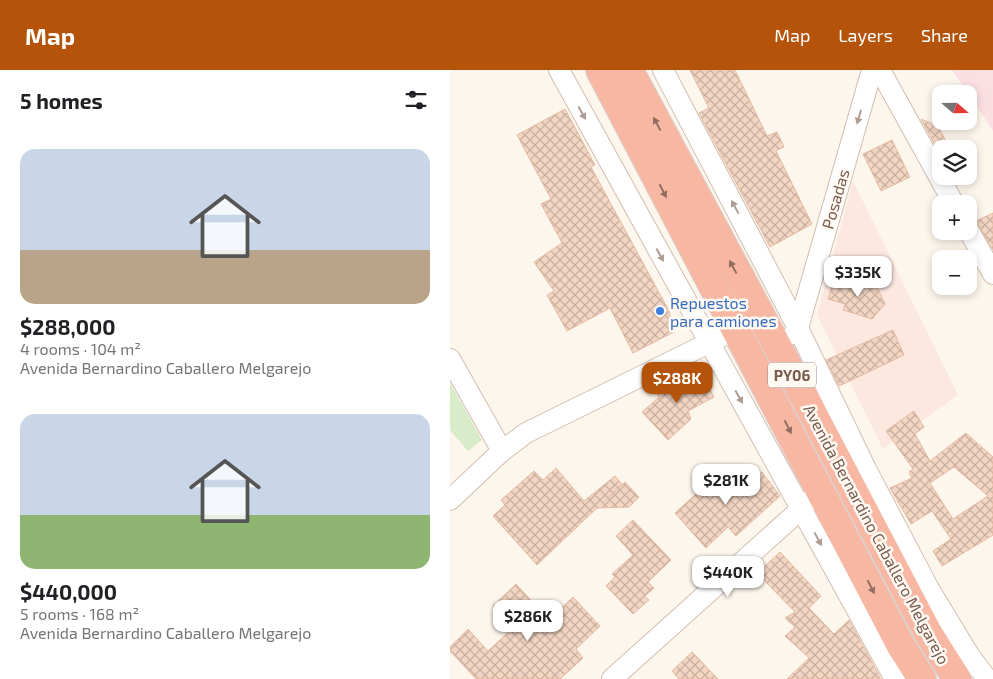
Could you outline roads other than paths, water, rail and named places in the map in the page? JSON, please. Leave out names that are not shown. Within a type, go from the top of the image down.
[{"type":"highway","name":"Avenida Bernardino Caballero Melgarejo","points":[[600,70],[735,330],[811,500],[922,679]]},
{"type":"highway","name":"Avenida Bernardino Caballero Melgarejo","points":[[628,70],[781,353],[852,466],[928,633],[957,679]]},
{"type":"street","points":[[559,70],[708,342],[811,500],[895,679]]},
{"type":"street","points":[[664,70],[798,328],[852,466],[969,655],[987,679]]},
{"type":"street","name":"Posadas","points":[[781,353],[798,328],[872,70]]},
{"type":"street","points":[[880,70],[949,195]]},
{"type":"street","points":[[974,240],[993,274]]},
{"type":"street","points":[[450,500],[502,451],[526,433],[735,330]]},
{"type":"street","points":[[450,359],[502,451]]},
{"type":"street","points":[[612,679],[811,500]]},
{"type":"place","name":"Repuestos para camiones","points":[[660,311]]}]
